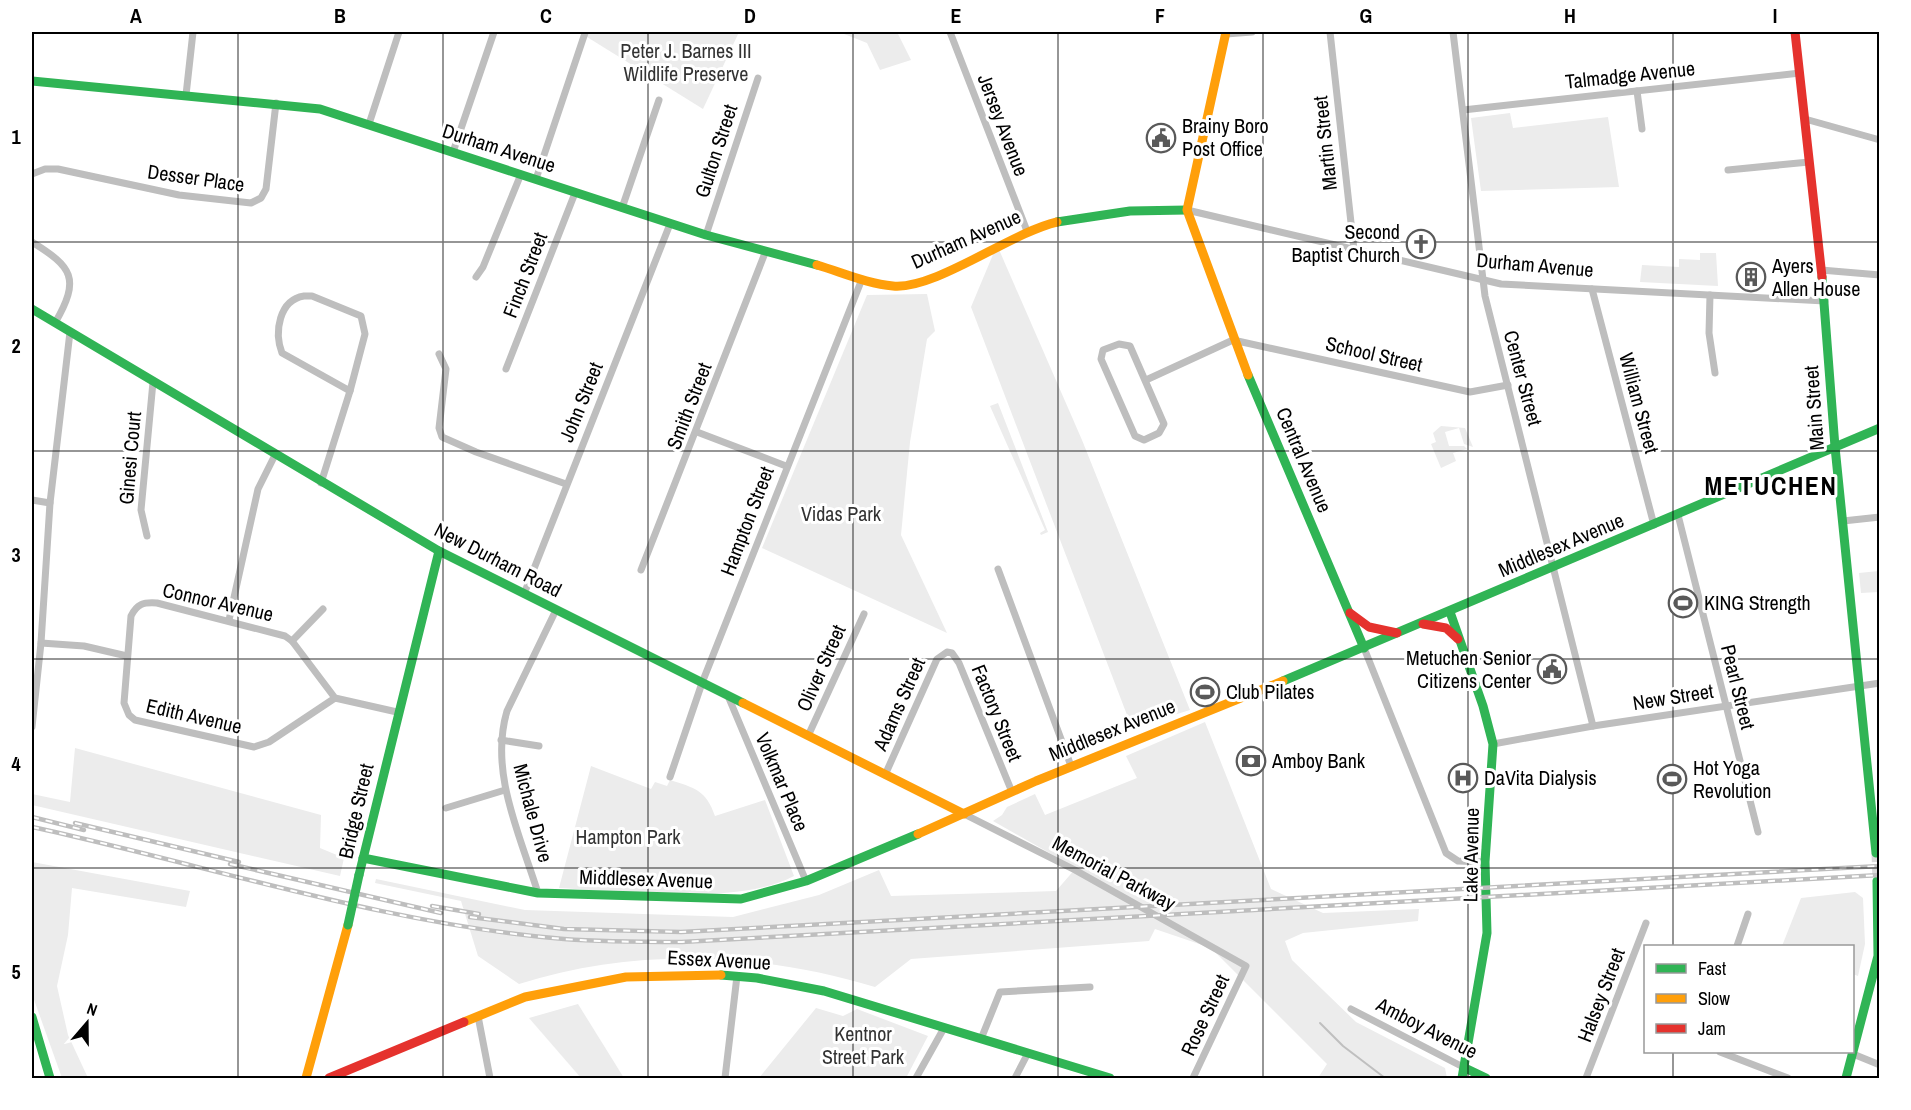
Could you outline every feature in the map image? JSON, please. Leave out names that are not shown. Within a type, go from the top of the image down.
[{"type":"main road","name":"Main Street","points":[[1795,32],[1825,301],[1835,447],[1876,853]]},
{"type":"main road","points":[[1187,210],[1226,33]]},
{"type":"main road","name":"Durham Avenue","points":[[32,81],[315,107],[670,224],[765,253],[894,286],[907,285],[951,268],[1027,231],[1080,219],[1152,209],[1187,210]]},
{"type":"main road","name":"Central Avenue","points":[[1187,210],[1233,340],[1364,648]]},
{"type":"main road","name":"New Durham Road","points":[[32,309],[321,483],[439,551],[964,814]]},
{"type":"main road","name":"Middlesex Avenue","points":[[363,858],[538,893],[741,900],[806,881],[1071,766],[1364,648],[1880,428]]},
{"type":"main road","name":"Bridge Street","points":[[306,1078],[348,925],[439,551]]},
{"type":"main road","points":[[1347,609],[1369,627],[1399,633]]},
{"type":"main road","name":"Lake Avenue","points":[[1450,612],[1484,706],[1493,744],[1485,862],[1487,933],[1462,1078]]},
{"type":"main road","points":[[1420,624],[1446,628],[1460,641]]},
{"type":"main road","points":[[1854,1050],[1879,956],[1877,881]]},
{"type":"main road","name":"Essex Avenue","points":[[329,1078],[525,998],[599,981],[677,974],[737,976],[824,991],[1110,1078]]},
{"type":"main road","points":[[32,1017],[50,1078]]},
{"type":"main road","points":[[1846,1078],[1853,1054]]},
{"type":"main road","name":"Amboy Avenue","points":[[1465,1068],[1486,1078]]},
{"type":"street","points":[[186,95],[193,32]]},
{"type":"street","points":[[369,124],[399,32]]},
{"type":"street","points":[[453,152],[494,32]]},
{"type":"street","name":"Jersey Avenue","points":[[950,32],[1027,231]]},
{"type":"street","points":[[1226,33],[1252,32]]},
{"type":"street","name":"Martin Street","points":[[1330,32],[1354,250]]},
{"type":"street","name":"Center Street","points":[[1453,32],[1482,281],[1593,726]]},
{"type":"street","points":[[536,179],[585,33]]},
{"type":"street","name":"Talmadge Avenue","points":[[1463,110],[1800,73]]},
{"type":"street","name":"Gulton Street","points":[[706,235],[758,78]]},
{"type":"street","points":[[1637,91],[1642,129]]},
{"type":"street","points":[[622,208],[659,100]]},
{"type":"street","name":"Desser Place","points":[[32,174],[45,169],[58,169],[179,195],[251,203],[261,198],[266,189],[276,103]]},
{"type":"street","points":[[1805,119],[1880,140]]},
{"type":"street","points":[[1728,170],[1809,162]]},
{"type":"street","points":[[476,277],[483,267],[521,174]]},
{"type":"street","name":"Finch Street","points":[[506,369],[575,193]]},
{"type":"street","name":"Durham Avenue","points":[[1187,210],[1482,281],[1825,301]]},
{"type":"street","name":"John Street","points":[[524,594],[670,224]]},
{"type":"street","points":[[32,242],[59,259],[68,271],[70,282],[63,310],[56,323]]},
{"type":"street","name":"Smith Street","points":[[641,570],[698,432],[765,253]]},
{"type":"street","points":[[1821,270],[1880,275]]},
{"type":"street","name":"Hampton Street","points":[[670,777],[702,683],[786,466],[862,279]]},
{"type":"street","name":"William Street","points":[[1592,289],[1654,525]]},
{"type":"street","points":[[1710,295],[1709,333],[1715,373]]},
{"type":"street","points":[[321,483],[350,391],[365,334],[361,316],[312,296],[294,297],[282,309],[279,346],[282,353],[350,391]]},
{"type":"street","points":[[32,727],[41,643],[50,503],[70,332]]},
{"type":"street","points":[[1146,380],[1233,340]]},
{"type":"street","name":"School Street","points":[[1233,340],[1470,392],[1508,385]]},
{"type":"street","points":[[1119,344],[1130,346],[1146,380],[1164,424],[1159,433],[1144,440],[1135,436],[1101,359],[1103,350],[1119,344]]},
{"type":"street","points":[[439,354],[446,369],[439,428],[442,437],[566,484]]},
{"type":"street","name":"Ginesi Court","points":[[147,536],[141,510],[153,382]]},
{"type":"street","points":[[698,432],[786,466]]},
{"type":"street","points":[[229,620],[258,489],[275,455]]},
{"type":"street","points":[[32,500],[50,503]]},
{"type":"street","name":"Pearl Street","points":[[1678,515],[1758,832]]},
{"type":"street","points":[[1843,521],[1880,517]]},
{"type":"street","points":[[998,569],[1071,766]]},
{"type":"street","name":"Connor Avenue","points":[[127,656],[131,616],[136,607],[145,602],[229,620],[274,632],[292,641],[335,698]]},
{"type":"street","points":[[292,641],[323,609]]},
{"type":"street","name":"Michale Drive","points":[[538,893],[505,790],[501,740],[507,711],[556,610]]},
{"type":"street","name":"Oliver Street","points":[[808,736],[864,614]]},
{"type":"street","points":[[41,643],[84,646],[127,656]]},
{"type":"street","name":"Central Avenue","points":[[1364,648],[1446,853],[1458,861],[1485,862]]},
{"type":"street","name":"Adams Street","points":[[885,775],[937,659],[947,651]]},
{"type":"street","name":"Factory Street","points":[[947,651],[955,656],[959,663],[1012,792]]},
{"type":"street","name":"Edith Avenue","points":[[127,656],[124,703],[129,715],[135,720],[254,747],[269,742],[335,698]]},
{"type":"street","name":"New Street","points":[[1493,744],[1726,705],[1880,683]]},
{"type":"street","name":"Volkmar Place","points":[[728,696],[806,881]]},
{"type":"street","points":[[335,698],[398,712]]},
{"type":"street","points":[[501,740],[538,746]]},
{"type":"street","points":[[446,808],[505,790]]},
{"type":"street","name":"Memorial Parkway","points":[[964,814],[1075,870],[1246,966]]},
{"type":"street","points":[[1737,945],[1748,914]]},
{"type":"street","name":"Halsey Street","points":[[1586,1078],[1646,924]]},
{"type":"street","name":"Rose Street","points":[[1193,1078],[1246,966]]},
{"type":"street","points":[[724,1078],[737,976]]},
{"type":"street","points":[[981,1039],[1000,992],[1090,987]]},
{"type":"street","name":"Amboy Avenue","points":[[1351,1009],[1465,1068]]},
{"type":"street","points":[[478,1016],[490,1078]]},
{"type":"street","points":[[916,1078],[944,1028]]},
{"type":"street","points":[[1015,1078],[1028,1053]]},
{"type":"street","points":[[1723,1053],[1788,1078]]},
{"type":"street","points":[[1853,1054],[1880,1065]]},
{"type":"green space","name":"Peter J. Barnes III Wildlife Preserve","points":[[579,32],[739,32],[703,109]]},
{"type":"green space","points":[[839,32],[897,32],[911,60],[880,70],[867,43]]},
{"type":"green space","points":[[1510,113],[1513,128],[1608,117],[1619,187],[1481,191],[1471,118]]},
{"type":"green space","points":[[997,245],[1082,440],[1190,710],[1132,728],[971,307]]},
{"type":"green space","points":[[1700,253],[1716,253],[1718,286],[1640,282],[1642,265],[1679,267],[1679,259],[1700,260]]},
{"type":"green space","name":"Vidas Park","points":[[927,294],[935,331],[927,339],[910,442],[901,535],[947,633],[762,548],[867,295]]},
{"type":"green space","points":[[998,403],[1048,532],[1041,535],[1040,533],[1045,530],[990,406]]},
{"type":"green space","points":[[1441,426],[1465,428],[1473,447],[1464,444],[1459,428],[1445,432],[1449,446],[1464,446],[1467,449],[1453,453],[1456,461],[1441,468],[1431,444],[1436,442],[1433,433]]},
{"type":"green space","points":[[1879,571],[1879,592],[1861,593],[1859,573]]},
{"type":"green space","points":[[1205,722],[1271,889],[1323,913],[1419,909],[1418,921],[1303,933],[1285,941],[1292,960],[1356,1022],[1445,1068],[1447,1078],[1318,1078],[1327,1064],[1211,948],[1155,929],[1149,941],[911,959],[875,987],[831,975],[787,967],[697,958],[652,959],[607,964],[563,972],[519,984],[478,956],[461,901],[375,883],[376,879],[525,910],[733,917],[819,895],[879,870],[891,896],[1056,891],[1076,868],[993,821],[1002,815],[1007,807],[1035,794],[1045,815],[1137,778],[1126,756]]},
{"type":"green space","points":[[75,748],[321,815],[320,848],[344,858],[340,876],[32,805],[32,794],[70,802]]},
{"type":"green space","name":"Hampton Park","points":[[591,766],[651,789],[655,782],[667,786],[670,780],[686,785],[703,795],[712,807],[715,816],[765,800],[794,876],[770,885],[743,891],[712,894],[559,888]]},
{"type":"green space","points":[[32,862],[190,891],[186,907],[72,888],[68,935],[57,986],[68,1035],[88,1078],[62,1078],[32,994]]},
{"type":"green space","points":[[1855,892],[1863,898],[1865,944],[1858,976],[1854,974],[1854,945],[1782,945],[1801,898]]},
{"type":"green space","points":[[578,1004],[624,1078],[581,1078],[529,1018]]},
{"type":"green space","name":"Kentnor Street Park","points":[[816,1008],[843,1016],[857,1009],[928,1036],[906,1078],[759,1078]]},
{"type":"waterway","points":[[1320,1023],[1343,1046],[1385,1078]]},
{"type":"tunnel","points":[[1876,853],[1877,881]]},
{"type":"railway","points":[[32,817],[84,830]]},
{"type":"railway","points":[[75,823],[239,862]]},
{"type":"railway","points":[[32,827],[296,892],[429,921],[564,939],[608,941],[682,942],[1880,875]]},
{"type":"railway","points":[[230,864],[441,913]]},
{"type":"railway","points":[[470,917],[564,929],[681,932],[1880,866]]},
{"type":"railway","points":[[432,906],[479,914]]},
{"type":"traffic: fast","points":[[32,81],[320,109],[706,235],[817,265]]},
{"type":"traffic: fast","points":[[1057,222],[1130,211],[1187,210]]},
{"type":"traffic: fast","points":[[1822,277],[1835,447],[1876,853]]},
{"type":"traffic: fast","points":[[32,309],[439,551],[743,703]]},
{"type":"traffic: fast","points":[[1248,375],[1364,648]]},
{"type":"traffic: fast","points":[[1283,681],[1880,428]]},
{"type":"traffic: fast","points":[[359,875],[439,551]]},
{"type":"traffic: fast","points":[[1450,612],[1483,706],[1493,744],[1485,862],[1487,933],[1462,1078]]},
{"type":"traffic: fast","points":[[363,858],[538,893],[741,899],[806,881],[918,834]]},
{"type":"traffic: fast","points":[[348,925],[359,875]]},
{"type":"traffic: fast","points":[[1854,1048],[1878,956],[1877,881]]},
{"type":"traffic: fast","points":[[721,975],[757,978],[824,991],[1110,1078]]},
{"type":"traffic: fast","points":[[32,1017],[50,1078]]},
{"type":"traffic: fast","points":[[1846,1078],[1853,1053]]},
{"type":"traffic: fast","points":[[1465,1068],[1486,1078]]},
{"type":"traffic: slow","points":[[1226,32],[1187,210],[1248,375]]},
{"type":"traffic: slow","points":[[817,265],[874,283],[893,286],[910,285],[930,279],[1017,237],[1057,222]]},
{"type":"traffic: slow","points":[[918,834],[1036,781],[1283,681]]},
{"type":"traffic: slow","points":[[743,703],[964,814]]},
{"type":"traffic: slow","points":[[306,1078],[348,925]]},
{"type":"traffic: slow","points":[[464,1022],[525,997],[626,977],[721,975]]},
{"type":"traffic: jam","points":[[1795,32],[1822,277]]},
{"type":"traffic: jam","points":[[1350,613],[1369,627],[1397,633]]},
{"type":"traffic: jam","points":[[1423,624],[1446,628],[1458,639]]},
{"type":"traffic: jam","points":[[329,1078],[464,1022]]},
{"type":"place","name":"Brainy Boro Post Office","points":[[1161,138]]},
{"type":"place","name":"Second Baptist Church","points":[[1421,244]]},
{"type":"place","name":"Ayers Allen House","points":[[1751,277]]},
{"type":"place","name":"KING Strength","points":[[1683,603]]},
{"type":"place","name":"Metuchen Senior Citizens Center","points":[[1552,669]]},
{"type":"place","name":"Club Pilates","points":[[1205,692]]},
{"type":"place","name":"Amboy Bank","points":[[1251,761]]},
{"type":"place","name":"DaVita Dialysis","points":[[1463,778]]},
{"type":"place","name":"Hot Yoga Revolution","points":[[1672,779]]},
{"type":"district","name":"METUCHEN","points":[[1771,486]]}]
